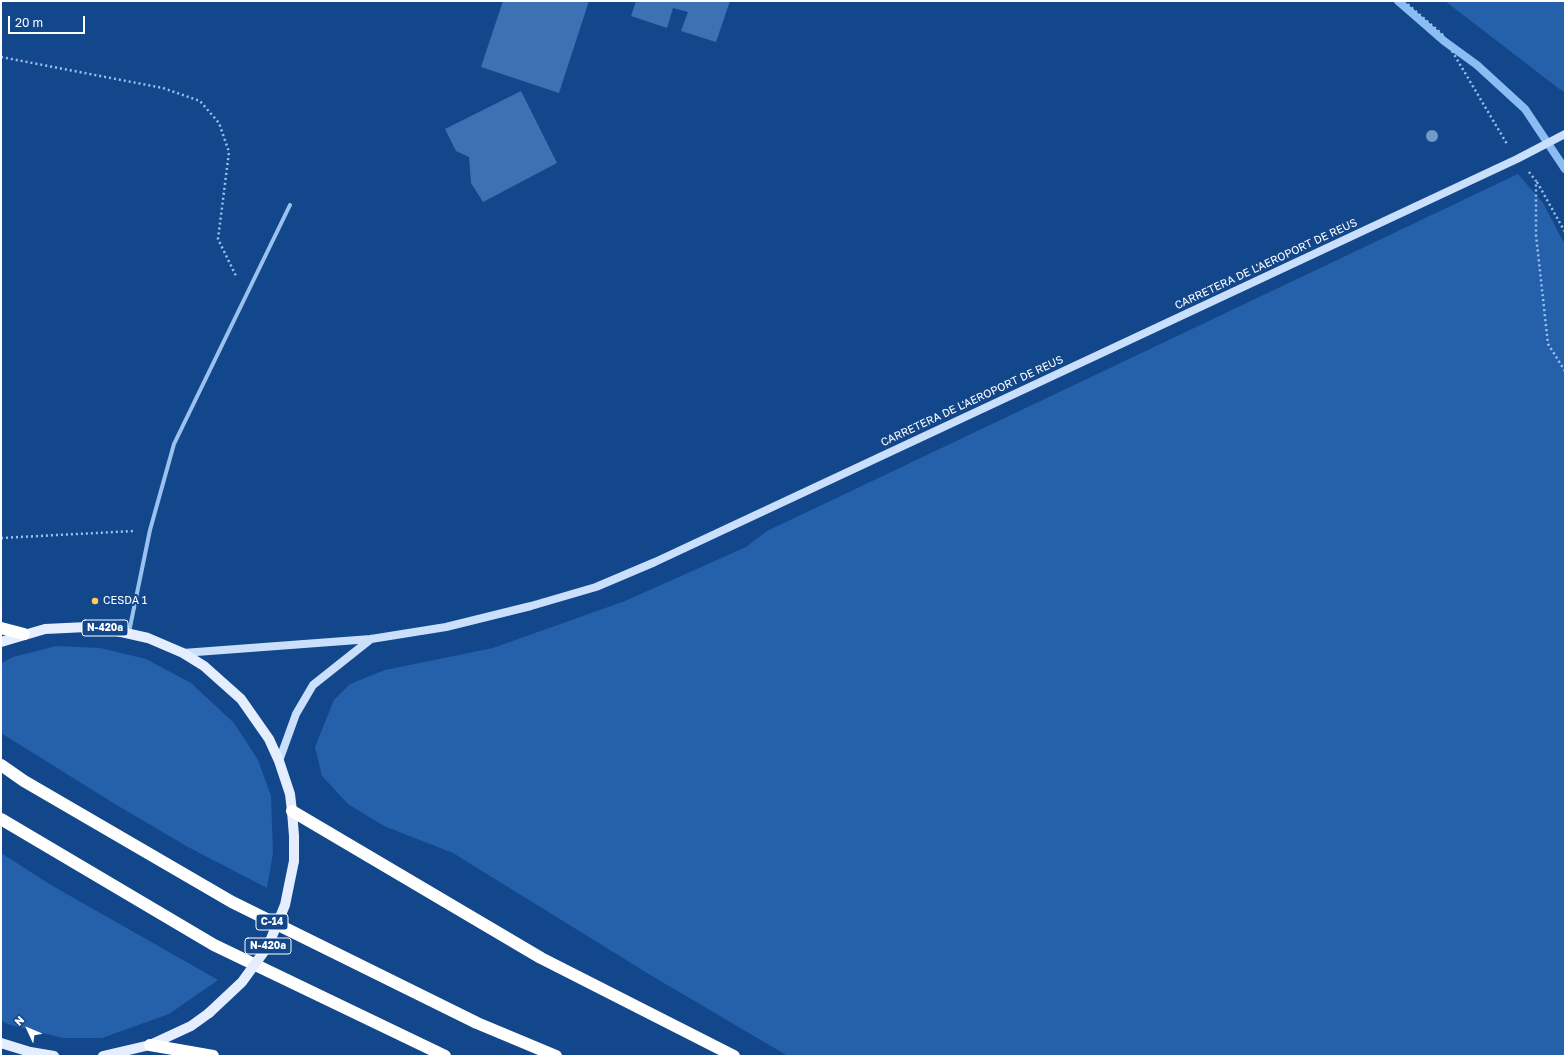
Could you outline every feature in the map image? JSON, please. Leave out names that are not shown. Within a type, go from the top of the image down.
[{"type":"highway","points":[[1,628],[24,634]]},
{"type":"highway","name":"C-14","points":[[1,765],[24,781],[232,902],[476,1023],[556,1056]]},
{"type":"highway","points":[[292,811],[541,958],[734,1056]]},
{"type":"highway","points":[[1,819],[214,945],[444,1056]]},
{"type":"highway","points":[[150,1045],[213,1056]]},
{"type":"main road","name":"CARRETERA DE L'AEROPORT DE REUS","points":[[183,653],[371,639],[446,627],[531,606],[590,588],[629,573],[1517,159],[1565,134]]},
{"type":"main road","name":"N-420a","points":[[1,642],[24,634],[45,630],[87,627],[129,632],[154,640],[183,653],[209,670],[241,699],[269,739],[279,761],[288,788],[292,811],[294,861],[285,905],[268,946],[242,982],[209,1013],[191,1026],[150,1045],[103,1056]]},
{"type":"main road","name":"CARRETERA DE L'AEROPORT DE REUS","points":[[279,761],[296,714],[313,685],[371,639]]},
{"type":"main road","points":[[1,1043],[30,1052],[54,1056]]},
{"type":"street","points":[[129,632],[150,530],[174,444],[290,204]]},
{"type":"path","points":[[1404,1],[1442,34],[1500,133],[1517,159],[1536,181],[1565,232]]},
{"type":"path","points":[[1,57],[163,88],[200,101],[219,123],[229,152],[218,239],[246,297]]},
{"type":"path","points":[[1536,181],[1536,235],[1548,344],[1565,371]]},
{"type":"path","points":[[1,538],[150,530]]},
{"type":"shaded area","points":[[1445,1],[1565,1],[1565,92],[1562,91]]},
{"type":"shaded area","points":[[1518,174],[1543,203],[1565,245],[1565,1056],[788,1056],[652,976],[453,853],[384,826],[348,804],[322,776],[315,747],[334,700],[350,684],[385,670],[493,648],[625,601],[746,547],[767,531]]},
{"type":"shaded area","points":[[56,646],[100,648],[146,659],[191,683],[234,723],[258,760],[271,796],[273,853],[267,888],[188,847],[115,804],[1,733],[1,663],[13,657]]},
{"type":"shaded area","points":[[1,853],[51,885],[218,980],[169,1014],[102,1038],[63,1038],[11,1025],[1,1021]]},
{"type":"building","points":[[503,1],[589,1],[559,93],[481,67]]},
{"type":"building","points":[[636,1],[730,1],[716,42],[681,31],[688,12],[673,8],[667,28],[631,16]]},
{"type":"building","points":[[521,91],[557,163],[483,202],[471,183],[469,157],[456,151],[445,129]]},
{"type":"waterway","points":[[1398,1],[1444,41],[1477,65],[1525,109],[1565,169]]},
{"type":"place","name":"CESDA 1","points":[[95,601]]}]
